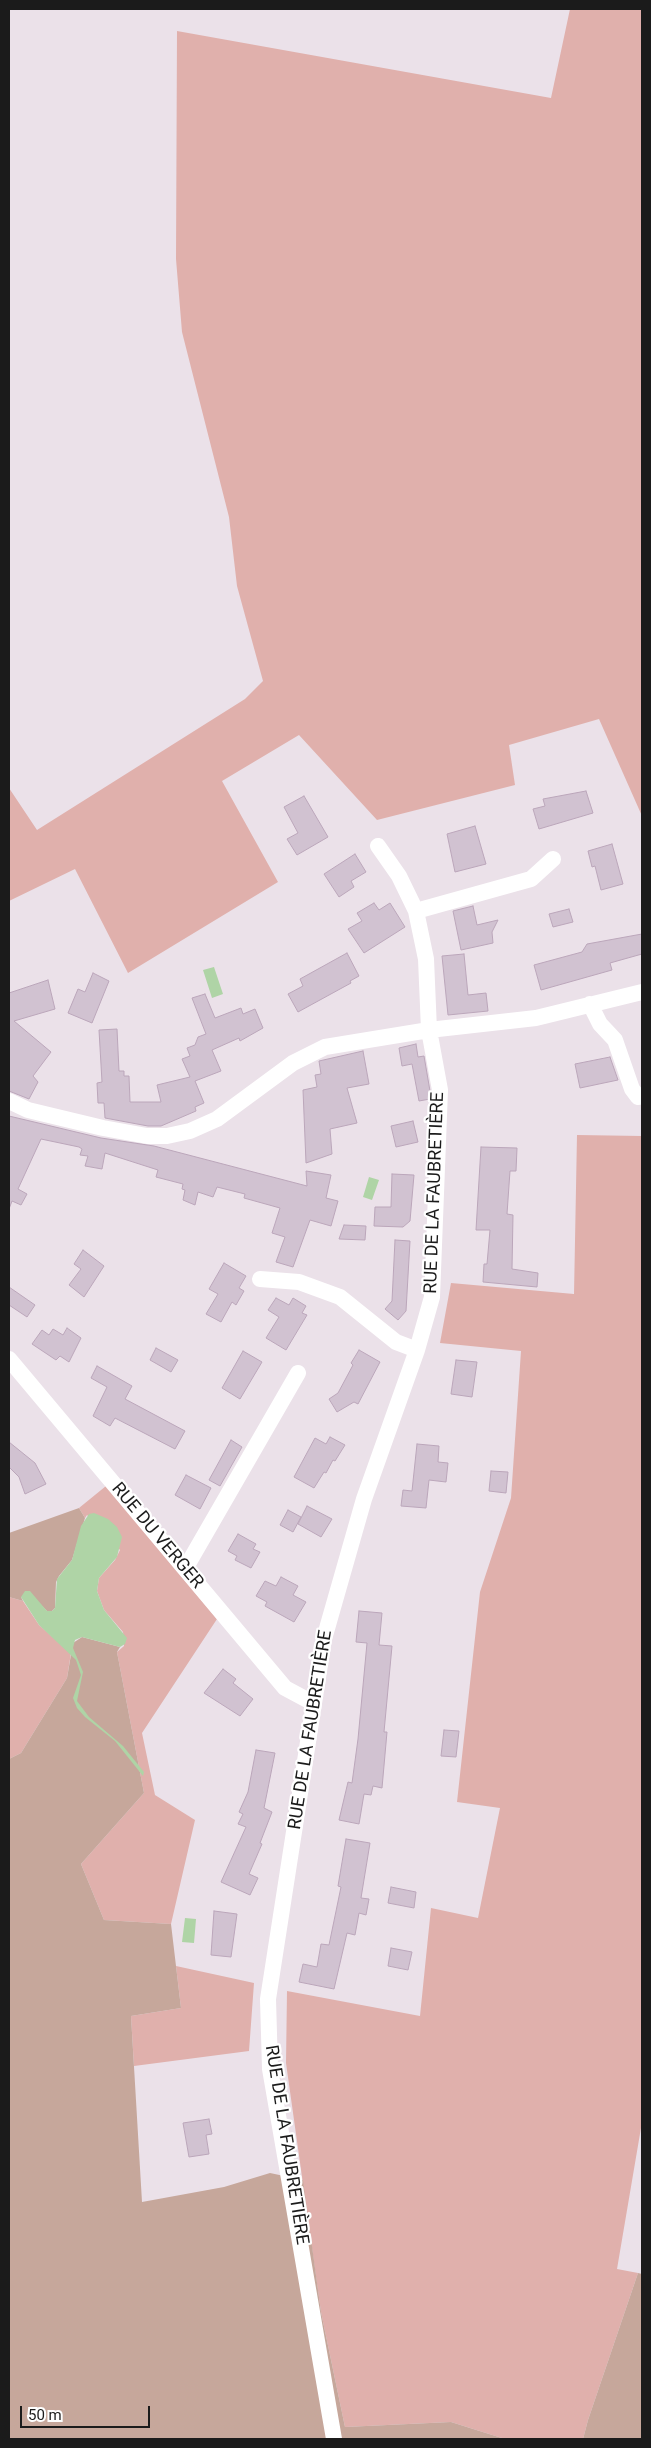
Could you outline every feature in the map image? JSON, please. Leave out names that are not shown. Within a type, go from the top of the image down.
[{"type":"street","name":"RUE DE LA FAUBRETIÈRE","points":[[334,2439],[270,2069],[268,2009],[324,1639],[364,1499],[417,1350],[432,1297],[440,1090],[429,1030],[426,959],[416,911],[399,876],[378,846]]},
{"type":"street","points":[[416,911],[531,879],[553,859]]},
{"type":"street","points":[[9,1100],[28,1110],[103,1128],[147,1136],[167,1136],[190,1131],[217,1119],[236,1107],[293,1063],[325,1047],[429,1030],[536,1018],[642,992]]},
{"type":"street","points":[[590,1004],[600,1024],[615,1040],[632,1089],[638,1097]]},
{"type":"street","points":[[260,1279],[299,1282],[340,1297],[396,1342],[417,1350]]},
{"type":"street","name":"RUE DU VERGER","points":[[9,1359],[285,1688],[313,1703]]},
{"type":"street","points":[[185,1569],[298,1373]]},
{"type":"shaded area","points":[[570,9],[642,9],[642,816],[599,719],[509,745],[515,785],[377,820],[299,735],[222,781],[278,882],[128,973],[75,869],[9,901],[9,788],[37,830],[245,699],[263,681],[237,586],[229,517],[182,332],[176,259],[177,31],[551,98]]},
{"type":"shaded area","points":[[214,967],[223,994],[212,998],[203,970]]},
{"type":"shaded area","points":[[577,1135],[642,1136],[642,2122],[617,2269],[638,2273],[583,2439],[505,2439],[451,2422],[345,2427],[321,2312],[286,2063],[287,1991],[420,2016],[431,1908],[478,1918],[500,1808],[457,1802],[480,1592],[511,1498],[521,1351],[440,1343],[451,1283],[574,1294]]},
{"type":"shaded area","points":[[369,1177],[379,1180],[372,1200],[363,1197]]},
{"type":"shaded area","points":[[106,1486],[217,1619],[142,1733],[155,1795],[195,1820],[171,1924],[104,1920],[81,1864],[144,1793],[117,1652],[124,1646],[123,1632],[104,1610],[97,1591],[99,1578],[115,1560],[120,1550],[87,1515],[85,1518],[79,1508]]},
{"type":"shaded area","points":[[79,1508],[85,1518],[72,1560],[56,1582],[55,1608],[52,1611],[47,1611],[42,1606],[21,1597],[23,1601],[9,1597],[9,1533]]},
{"type":"shaded area","points":[[94,1513],[108,1519],[117,1527],[122,1537],[117,1557],[99,1578],[97,1591],[104,1610],[127,1638],[125,1644],[120,1647],[82,1637],[75,1640],[73,1648],[83,1672],[77,1701],[89,1717],[123,1746],[144,1772],[143,1776],[115,1741],[85,1717],[77,1708],[73,1698],[81,1675],[76,1660],[39,1625],[21,1597],[25,1591],[30,1591],[47,1611],[52,1611],[55,1608],[57,1579],[72,1560],[81,1526],[89,1514]]},
{"type":"shaded area","points":[[9,1597],[23,1601],[39,1625],[71,1653],[67,1678],[21,1753],[9,1759]]},
{"type":"shaded area","points":[[82,1637],[120,1647],[117,1652],[144,1793],[81,1864],[104,1920],[171,1924],[181,2008],[131,2016],[142,2202],[224,2187],[270,2173],[303,2180],[321,2312],[345,2427],[451,2422],[505,2439],[9,2439],[9,1759],[21,1753],[67,1678],[73,1643]]},
{"type":"shaded area","points":[[185,1918],[196,1919],[194,1943],[182,1942]]},
{"type":"shaded area","points":[[176,1966],[254,1983],[249,2051],[134,2066],[131,2016],[181,2008]]},
{"type":"shaded area","points":[[638,2273],[642,2274],[642,2439],[583,2439],[588,2420]]},
{"type":"building","points":[[586,791],[593,813],[539,829],[533,809],[545,806],[543,799]]},
{"type":"building","points":[[304,796],[328,837],[297,855],[287,839],[298,833],[284,807]]},
{"type":"building","points":[[475,826],[486,864],[455,872],[447,834]]},
{"type":"building","points":[[612,844],[623,884],[601,890],[595,866],[592,867],[588,851]]},
{"type":"building","points":[[355,854],[366,872],[351,881],[354,887],[339,897],[324,874]]},
{"type":"building","points":[[374,903],[379,910],[390,903],[405,927],[364,953],[348,929],[362,921],[357,913]]},
{"type":"building","points":[[473,906],[477,925],[498,920],[492,932],[493,943],[461,950],[453,911]]},
{"type":"building","points":[[569,909],[573,922],[553,927],[549,914]]},
{"type":"building","points":[[642,934],[642,954],[610,963],[612,970],[541,990],[534,965],[582,952],[587,944]]},
{"type":"building","points":[[347,953],[359,976],[350,981],[351,983],[298,1012],[288,994],[303,986],[300,979]]},
{"type":"building","points":[[464,954],[468,995],[486,993],[488,1011],[448,1015],[442,956]]},
{"type":"building","points":[[93,973],[109,981],[92,1023],[68,1013],[78,989],[85,992]]},
{"type":"building","points":[[48,980],[55,1009],[14,1021],[51,1052],[33,1076],[38,1082],[29,1099],[9,1091],[9,993]]},
{"type":"building","points":[[205,994],[215,1018],[241,1008],[243,1014],[255,1009],[263,1028],[240,1041],[239,1038],[212,1050],[221,1071],[195,1081],[204,1103],[195,1107],[196,1111],[161,1126],[148,1126],[105,1118],[104,1103],[98,1103],[97,1083],[102,1082],[99,1030],[117,1029],[119,1071],[124,1071],[124,1076],[129,1076],[130,1102],[161,1102],[157,1085],[190,1077],[182,1059],[190,1056],[187,1048],[195,1045],[198,1037],[206,1034],[192,998]]},
{"type":"building","points":[[416,1044],[418,1057],[424,1056],[430,1091],[430,1099],[419,1101],[412,1064],[402,1066],[399,1048]]},
{"type":"building","points":[[363,1051],[369,1084],[347,1088],[357,1123],[330,1129],[332,1154],[306,1163],[303,1090],[317,1087],[315,1075],[321,1074],[319,1061]]},
{"type":"building","points":[[610,1057],[618,1080],[580,1088],[575,1064]]},
{"type":"building","points":[[9,1116],[101,1138],[154,1146],[307,1186],[306,1171],[331,1175],[326,1198],[338,1201],[331,1226],[310,1220],[293,1267],[276,1262],[285,1237],[272,1233],[280,1208],[244,1198],[245,1194],[217,1187],[213,1197],[198,1192],[195,1205],[183,1200],[185,1190],[182,1189],[183,1184],[156,1177],[158,1170],[105,1153],[102,1169],[85,1166],[88,1156],[80,1155],[82,1149],[79,1147],[41,1139],[18,1189],[27,1194],[21,1205],[12,1201],[9,1209]]},
{"type":"building","points":[[413,1121],[418,1142],[396,1147],[391,1126]]},
{"type":"building","points":[[481,1147],[517,1148],[516,1171],[510,1171],[507,1214],[513,1215],[512,1269],[538,1273],[537,1287],[483,1282],[484,1264],[487,1264],[490,1230],[476,1230]]},
{"type":"building","points":[[392,1174],[414,1175],[410,1221],[403,1227],[374,1226],[375,1207],[391,1207]]},
{"type":"building","points":[[344,1225],[366,1226],[365,1240],[339,1239]]},
{"type":"building","points":[[395,1240],[410,1241],[406,1311],[398,1320],[385,1309],[392,1301]]},
{"type":"building","points":[[83,1250],[104,1266],[84,1297],[69,1285],[81,1269],[74,1264]]},
{"type":"building","points":[[224,1263],[246,1276],[239,1288],[244,1291],[236,1305],[232,1302],[221,1322],[206,1314],[218,1294],[209,1289]]},
{"type":"building","points":[[9,1287],[35,1305],[27,1317],[9,1305]]},
{"type":"building","points":[[276,1298],[289,1305],[293,1298],[306,1306],[302,1313],[307,1315],[286,1350],[266,1338],[279,1317],[268,1310]]},
{"type":"building","points":[[67,1328],[81,1338],[69,1362],[60,1356],[56,1360],[32,1344],[42,1330],[49,1335],[53,1329],[63,1335]]},
{"type":"building","points":[[156,1348],[178,1360],[171,1372],[150,1360]]},
{"type":"building","points":[[359,1350],[380,1362],[358,1404],[354,1402],[337,1412],[329,1399],[338,1393]]},
{"type":"building","points":[[243,1351],[262,1362],[240,1399],[222,1388]]},
{"type":"building","points":[[456,1360],[477,1362],[472,1397],[451,1394]]},
{"type":"building","points":[[97,1366],[132,1386],[125,1399],[185,1431],[175,1449],[115,1418],[110,1426],[93,1416],[107,1387],[91,1378]]},
{"type":"building","points":[[330,1437],[345,1445],[314,1488],[294,1477],[315,1438],[326,1444]]},
{"type":"building","points":[[231,1440],[242,1447],[220,1486],[209,1480]]},
{"type":"building","points":[[9,1442],[35,1463],[46,1484],[25,1494],[19,1477],[9,1467]]},
{"type":"building","points":[[417,1444],[439,1446],[438,1462],[448,1463],[446,1482],[429,1480],[426,1508],[401,1506],[403,1490],[412,1491]]},
{"type":"building","points":[[491,1471],[508,1472],[506,1493],[489,1491]]},
{"type":"building","points":[[186,1475],[211,1488],[200,1509],[175,1495]]},
{"type":"building","points":[[307,1506],[332,1519],[321,1537],[298,1524]]},
{"type":"building","points":[[288,1510],[301,1517],[293,1532],[280,1525]]},
{"type":"building","points":[[238,1534],[256,1544],[253,1549],[260,1552],[251,1568],[235,1560],[237,1556],[228,1551]]},
{"type":"building","points":[[281,1577],[298,1586],[293,1595],[306,1602],[294,1622],[265,1606],[267,1602],[256,1596],[265,1581],[276,1586]]},
{"type":"building","points":[[359,1611],[382,1613],[379,1645],[392,1646],[384,1732],[387,1732],[382,1788],[373,1786],[371,1795],[364,1794],[359,1824],[339,1820],[348,1782],[352,1783],[358,1739],[367,1643],[356,1642]]},
{"type":"building","points":[[223,1669],[236,1679],[233,1683],[253,1699],[240,1716],[204,1693]]},
{"type":"building","points":[[444,1730],[459,1731],[456,1757],[441,1756]]},
{"type":"building","points":[[256,1750],[275,1753],[264,1808],[272,1812],[260,1843],[262,1844],[249,1874],[258,1878],[250,1895],[221,1882],[246,1827],[238,1824],[243,1814],[239,1812],[248,1792]]},
{"type":"building","points":[[346,1839],[370,1843],[361,1898],[369,1899],[366,1915],[359,1913],[355,1935],[347,1933],[334,1989],[299,1982],[303,1964],[317,1967],[321,1944],[329,1945],[341,1887],[338,1886]]},
{"type":"building","points":[[391,1887],[416,1892],[414,1908],[388,1903]]},
{"type":"building","points":[[214,1911],[237,1914],[231,1957],[211,1955]]},
{"type":"building","points":[[391,1948],[412,1952],[408,1970],[388,1966]]},
{"type":"building","points":[[209,2119],[212,2134],[206,2135],[209,2154],[189,2157],[183,2123]]}]
